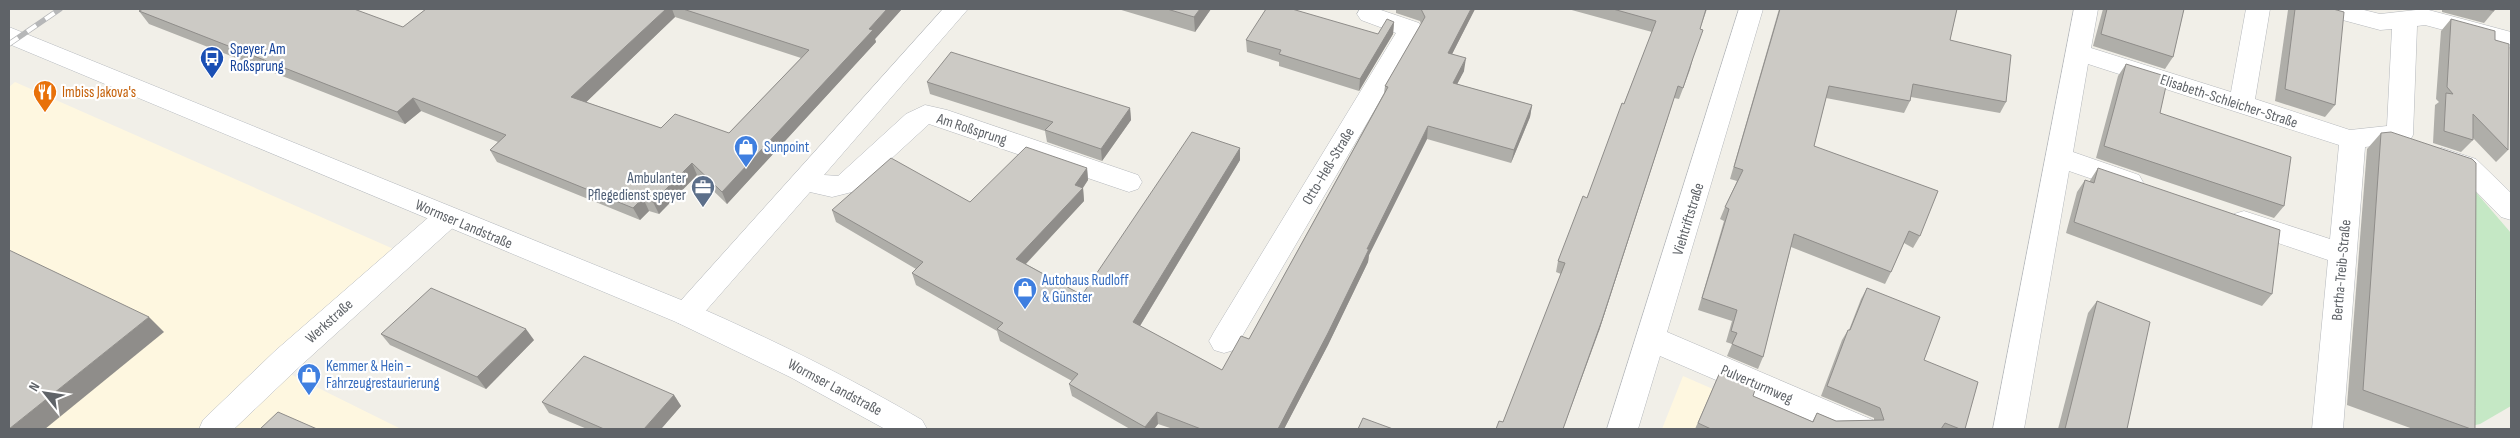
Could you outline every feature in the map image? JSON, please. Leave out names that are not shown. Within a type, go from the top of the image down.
[{"type":"street","points":[[686,314],[956,9]]},
{"type":"street","name":"Viehtriftstraße","points":[[1623,429],[1652,339],[1751,9]]},
{"type":"street","points":[[2008,429],[2086,9]]},
{"type":"street","points":[[2241,105],[2258,9]]},
{"type":"street","points":[[2332,9],[2405,19],[2425,17],[2511,40]]},
{"type":"street","name":"Otto-Heß-Straße","points":[[1224,341],[1410,29],[1363,11]]},
{"type":"street","name":"Bertha-Treib-Straße","points":[[2328,429],[2342,254],[2378,138],[2405,19]]},
{"type":"street","name":"Wormser Landstraße","points":[[9,35],[686,314],[758,346],[858,397],[911,429]]},
{"type":"street","name":"Elisabeth-Schleicher-Straße","points":[[2077,52],[2241,105],[2378,138]]},
{"type":"street","name":"Am Roßsprung","points":[[805,181],[832,187],[846,184],[915,120],[926,114],[938,116],[1129,182]]},
{"type":"street","points":[[2378,138],[2467,166],[2511,210]]},
{"type":"street","points":[[2057,157],[2149,189]]},
{"type":"street","points":[[2483,180],[2511,180]]},
{"type":"street","points":[[2223,214],[2342,254]]},
{"type":"street","name":"Werkstraße","points":[[214,429],[286,360],[447,216]]},
{"type":"street","name":"Pulverturmweg","points":[[1652,339],[1862,429]]},
{"type":"shaded area","points":[[15,82],[405,254],[278,368],[401,429],[9,429],[9,87]]},
{"type":"shaded area","points":[[1683,376],[1805,429],[1662,429]]},
{"type":"green space","points":[[2474,190],[2511,233],[2511,406],[2480,424],[2457,429]]},
{"type":"building","points":[[143,9],[354,9],[403,27],[426,9],[666,9],[571,97],[661,128],[675,114],[729,133],[809,50],[683,9],[887,9],[869,29],[873,30],[722,192],[692,163],[653,202],[643,198],[633,208],[490,150],[506,135],[413,98],[397,112],[139,11]]},
{"type":"building","points":[[1167,9],[1200,9],[1194,17]]},
{"type":"building","points":[[1266,9],[1292,9],[1378,34],[1387,19],[1394,22],[1360,79],[1279,54],[1281,50],[1246,40]]},
{"type":"building","points":[[1421,9],[1471,9],[1448,53],[1466,58],[1453,83],[1532,105],[1514,150],[1428,126],[1328,333],[1278,429],[1201,429],[1157,412],[1145,427],[1069,384],[1078,374],[997,329],[1003,323],[912,273],[923,262],[832,210],[891,158],[970,202],[1026,147],[1087,168],[1075,185],[1083,188],[1016,259],[1082,295],[1192,132],[1240,148],[1133,322],[1222,370],[1241,336],[1249,339],[1388,87],[1385,86],[1425,17]]},
{"type":"building","points":[[1613,9],[1706,9],[1700,29],[1703,30],[1683,88],[1678,86],[1602,320],[1563,429],[1496,429],[1499,421],[1503,422],[1565,263],[1558,261],[1583,196],[1587,198],[1622,103],[1624,104],[1656,21]]},
{"type":"building","points":[[1780,9],[1957,9],[1950,40],[2011,55],[2006,102],[1913,84],[1910,101],[1829,86],[1814,146],[1938,191],[1920,236],[1909,231],[1891,272],[1794,234],[1763,357],[1732,344],[1737,333],[1731,331],[1737,310],[1702,298],[1729,209],[1725,207],[1743,170],[1734,167]]},
{"type":"building","points":[[2107,9],[2184,9],[2173,57],[2101,34]]},
{"type":"building","points":[[2295,9],[2333,9],[2344,12],[2335,105],[2285,89]]},
{"type":"building","points":[[2451,19],[2495,31],[2495,40],[2509,44],[2508,150],[2473,114],[2473,140],[2444,131],[2446,93],[2453,94],[2447,87]]},
{"type":"building","points":[[951,52],[1130,108],[1101,149],[1045,130],[1053,122],[927,82]]},
{"type":"building","points":[[2126,64],[2168,77],[2160,113],[2291,157],[2284,206],[2104,146]]},
{"type":"building","points":[[2391,132],[2472,159],[2476,163],[2475,429],[2363,390],[2381,133]]},
{"type":"building","points":[[2098,168],[2280,230],[2272,294],[2074,222],[2085,180],[2094,183]]},
{"type":"building","points":[[9,250],[149,317],[9,429]]},
{"type":"building","points":[[431,288],[526,329],[477,377],[381,334]]},
{"type":"building","points":[[1867,288],[1940,317],[1924,360],[1978,382],[1965,429],[1945,423],[1941,429],[1711,429],[1698,423],[1720,372],[1756,387],[1753,396],[1813,422],[1817,413],[1836,421],[1884,420],[1880,408],[1827,386],[1848,330],[1850,330]]},
{"type":"building","points":[[2097,301],[2150,322],[2127,429],[2065,429]]},
{"type":"building","points":[[584,356],[674,395],[644,429],[604,429],[542,402]]},
{"type":"building","points":[[278,412],[317,429],[260,429]]},
{"type":"building","points":[[1363,418],[1393,429],[1358,429]]},
{"type":"railway","points":[[9,44],[60,9]]},
{"type":"place","name":"Speyer, Am Roßsprung","points":[[212,79]]},
{"type":"place","name":"Imbiss Jakova's","points":[[45,113]]},
{"type":"place","name":"Sunpoint","points":[[746,168]]},
{"type":"place","name":"Ambulanter Pflegedienst speyer","points":[[703,208]]},
{"type":"place","name":"Autohaus Rudloff & Günster","points":[[1025,310]]},
{"type":"place","name":"Kemmer & Hein - Fahrzeugrestaurierung","points":[[309,396]]}]
